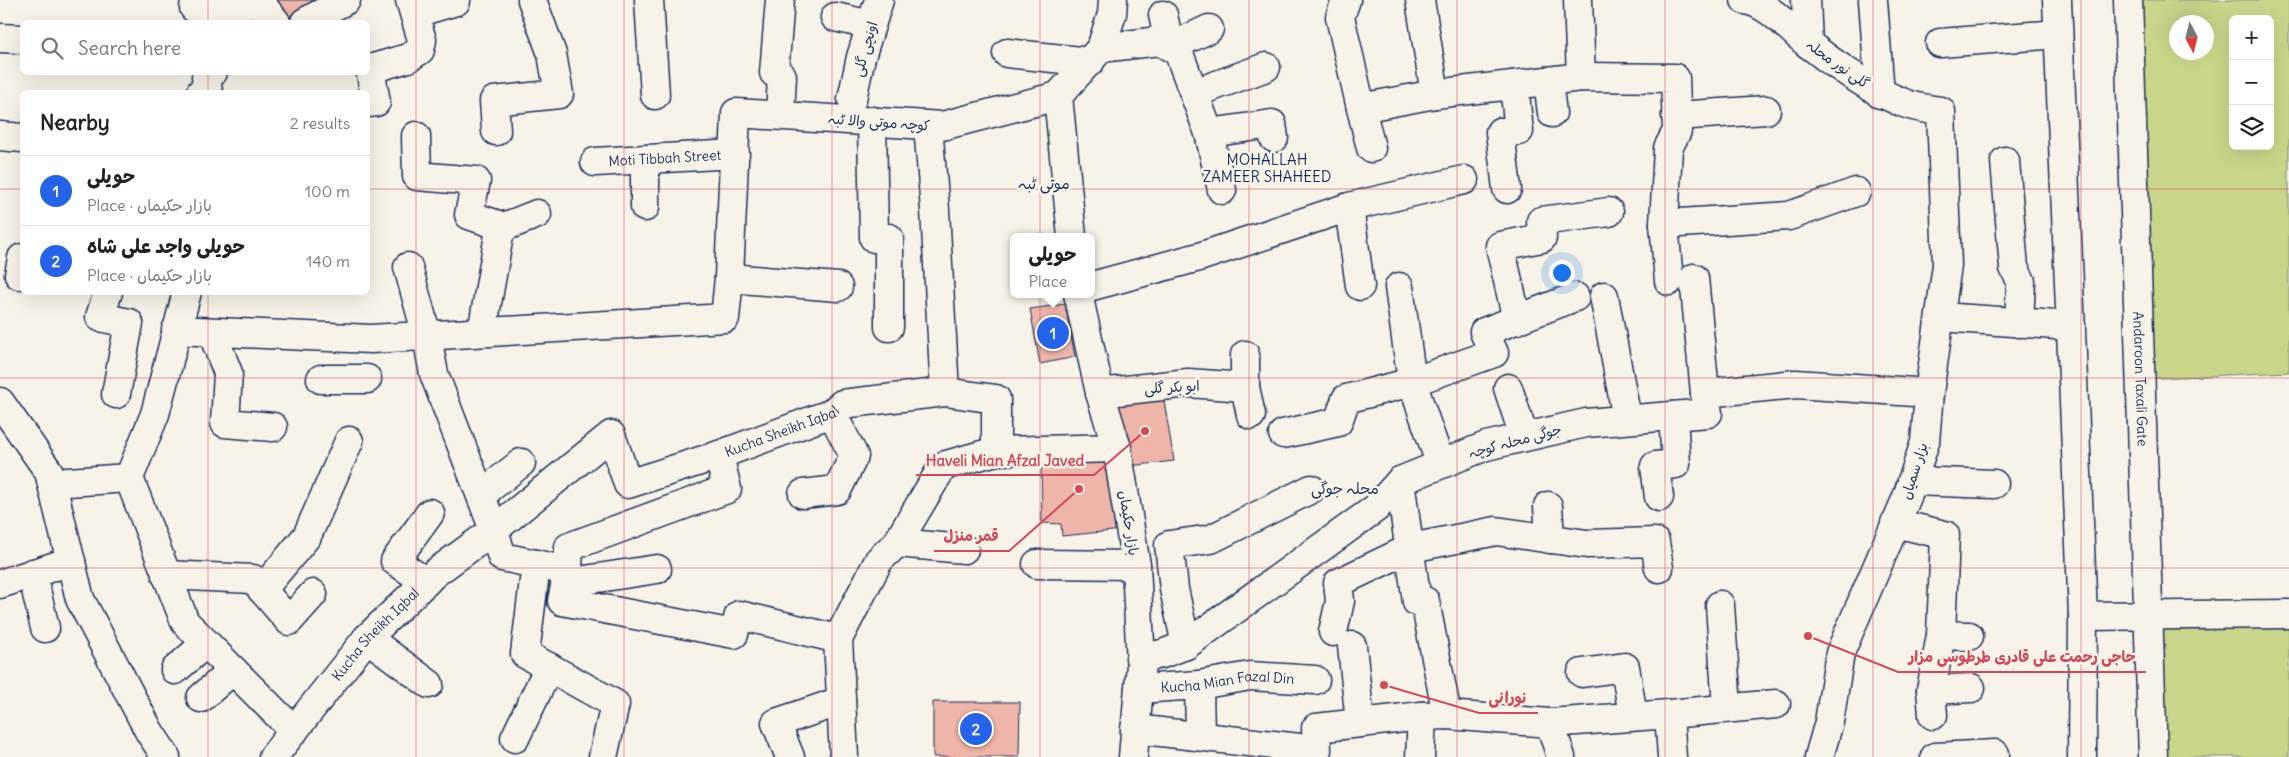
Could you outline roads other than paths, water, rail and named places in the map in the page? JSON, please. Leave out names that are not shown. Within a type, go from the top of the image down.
[{"type":"street","points":[[195,0],[194,8],[261,4],[274,20]]},
{"type":"street","points":[[309,20],[346,0]]},
{"type":"street","points":[[496,131],[494,101],[559,94],[552,54],[532,0]]},
{"type":"street","points":[[649,0],[655,95]]},
{"type":"street","points":[[780,0],[774,73],[782,76],[780,115]]},
{"type":"street","points":[[1072,233],[1058,96],[1095,55],[1112,14],[1113,0]]},
{"type":"street","points":[[1346,0],[1340,18],[1371,148]]},
{"type":"street","points":[[1420,0],[1435,94]]},
{"type":"street","points":[[1578,0],[1581,77]]},
{"type":"street","name":"گلی نور محلہ","points":[[1749,0],[1771,12],[1808,44],[1880,94],[1906,104],[1941,111]]},
{"type":"street","points":[[1806,0],[1808,44]]},
{"type":"street","points":[[1873,0],[1880,94]]},
{"type":"street","points":[[2056,0],[2083,616],[2082,757]]},
{"type":"street","name":"Andaroon Taxali Gate","points":[[2128,0],[2153,757]]},
{"type":"street","points":[[370,103],[376,102],[370,69],[408,58],[420,50],[422,40],[412,7],[456,1]]},
{"type":"street","points":[[835,17],[875,12]]},
{"type":"street","name":"اونچی گلی","points":[[852,99],[875,12]]},
{"type":"street","points":[[1163,15],[1170,47]]},
{"type":"street","points":[[1170,47],[1209,29]]},
{"type":"street","points":[[1940,43],[2058,34]]},
{"type":"street","points":[[0,38],[20,39]]},
{"type":"street","points":[[1007,53],[1095,55],[1158,42],[1178,50],[1209,133],[1222,190]]},
{"type":"street","points":[[1195,93],[1266,67]]},
{"type":"street","points":[[1361,108],[1435,94],[1581,77],[1675,78],[1677,131],[1668,148],[1664,224],[1681,280],[1705,393],[1796,384],[1929,392]]},
{"type":"street","points":[[1548,81],[1552,113]]},
{"type":"street","points":[[1507,189],[1500,132],[1519,131],[1514,85]]},
{"type":"street","name":"کوچہ موتی والا ٹبہ","points":[[735,154],[736,113],[942,126],[1058,96]]},
{"type":"street","points":[[1676,116],[1766,110]]},
{"type":"street","name":"بزار سمیاں","points":[[1819,757],[1829,722],[1840,653],[1912,481],[1925,442],[1929,392],[1948,265],[1941,111]]},
{"type":"street","points":[[872,121],[874,238],[889,238],[889,327]]},
{"type":"street","points":[[1209,133],[1272,124],[1274,138]]},
{"type":"street","points":[[928,126],[946,392]]},
{"type":"street","points":[[416,136],[418,176],[476,181],[469,215],[504,226],[537,214]]},
{"type":"street","points":[[176,330],[372,340],[725,318],[729,278],[735,154]]},
{"type":"street","name":"Moti Tibbah Street","points":[[595,162],[735,154]]},
{"type":"street","points":[[645,159],[645,207]]},
{"type":"street","points":[[2005,161],[2014,268],[2021,280],[2019,322]]},
{"type":"street","points":[[1095,285],[1199,257],[1349,207],[1464,180]]},
{"type":"street","points":[[1664,224],[1789,216],[1856,192]]},
{"type":"street","points":[[1349,207],[1360,286]]},
{"type":"street","points":[[1517,320],[1500,246],[1542,238],[1541,221],[1609,212]]},
{"type":"street","points":[[482,332],[499,235],[504,226]]},
{"type":"street","points":[[408,268],[427,336],[434,374],[494,530],[502,558],[536,564],[567,577],[657,569]]},
{"type":"street","points":[[729,278],[838,287]]},
{"type":"street","points":[[1399,287],[1412,382],[1440,464]]},
{"type":"street","points":[[107,295],[100,317],[129,324],[116,394]]},
{"type":"street","points":[[186,295],[155,414],[130,478],[185,622],[294,731]]},
{"type":"street","points":[[1604,296],[1627,419]]},
{"type":"street","points":[[1283,434],[1338,422],[1346,399],[1412,382],[1494,353],[1484,332],[1575,297]]},
{"type":"street","name":"بازار حکیماں","points":[[1079,298],[1100,393],[1117,448],[1136,565],[1140,658],[1133,757]]},
{"type":"street","points":[[1941,317],[2071,326]]},
{"type":"street","points":[[212,332],[228,373],[226,423],[273,426]]},
{"type":"street","points":[[344,338],[344,379]]},
{"type":"street","points":[[1245,355],[1245,387],[1251,415]]},
{"type":"street","name":"ابو بکر گلی","points":[[1100,393],[1188,383],[1245,387]]},
{"type":"street","points":[[1508,388],[1524,437]]},
{"type":"street","name":"Kucha Sheikh Iqbal","points":[[273,757],[367,638],[426,582],[494,530],[611,435],[628,484],[719,455],[832,413],[842,404],[946,392],[996,399],[996,451]]},
{"type":"street","name":"جوگی محلہ کوچہ","points":[[1140,658],[1162,654],[1186,644],[1376,508],[1400,481],[1486,446],[1586,423],[1708,413],[1705,393]]},
{"type":"street","points":[[0,402],[49,472],[80,599],[149,731],[166,757]]},
{"type":"street","points":[[803,494],[836,490],[854,456],[832,413]]},
{"type":"street","points":[[1659,497],[1655,466],[1676,464],[1673,416]]},
{"type":"street","points":[[262,590],[308,536],[349,441]]},
{"type":"street","points":[[844,757],[838,639],[879,560],[897,543],[943,466],[996,451],[1117,448]]},
{"type":"street","points":[[719,455],[727,489],[569,547],[567,577],[562,601],[734,634],[739,615],[838,639]]},
{"type":"street","points":[[481,495],[521,463]]},
{"type":"street","points":[[52,483],[130,478]]},
{"type":"street","points":[[1400,481],[1411,548],[1417,602],[1425,601],[1435,716],[1420,757]]},
{"type":"street","points":[[1912,481],[1994,484]]},
{"type":"street","points":[[1186,644],[1174,589],[1169,545],[1211,539],[1312,489]]},
{"type":"street","points":[[1548,506],[1550,539]]},
{"type":"street","points":[[426,582],[395,561],[430,513]]},
{"type":"street","points":[[1895,523],[1945,535],[1941,635],[1932,702],[1970,688]]},
{"type":"street","points":[[1360,723],[1343,639],[1338,584],[1411,548],[1496,531],[1587,544],[1655,542],[1658,568]]},
{"type":"street","points":[[897,543],[964,549]]},
{"type":"street","points":[[0,584],[71,561]]},
{"type":"street","points":[[536,564],[525,654],[615,704],[603,757]]},
{"type":"street","points":[[1037,564],[1136,565]]},
{"type":"street","points":[[32,573],[45,628]]},
{"type":"street","points":[[166,575],[253,579],[288,621],[313,594]]},
{"type":"street","points":[[1720,605],[1727,708]]},
{"type":"street","points":[[2083,616],[2289,614]]},
{"type":"street","points":[[1941,635],[1969,636]]},
{"type":"street","points":[[367,638],[429,684]]},
{"type":"street","points":[[174,670],[206,643]]},
{"type":"street","points":[[515,738],[549,667]]},
{"type":"street","points":[[1582,672],[1625,667],[1633,716]]},
{"type":"street","points":[[202,698],[233,670]]},
{"type":"street","name":"Kucha Mian Fazal Din","points":[[1139,689],[1199,685],[1250,676],[1315,680]]},
{"type":"street","points":[[1199,685],[1200,736]]},
{"type":"street","points":[[790,757],[776,724],[841,701]]},
{"type":"street","points":[[1135,728],[1200,736],[1280,752],[1317,750],[1316,728],[1360,723],[1435,716],[1550,723],[1776,704]]},
{"type":"street","points":[[1669,714],[1672,757]]},
{"type":"street","points":[[1550,723],[1561,757]]},
{"type":"street","points":[[1935,757],[1995,754]]},
{"type":"place","name":"حویلی","points":[[1053,333]]},
{"type":"place","name":"Haveli Mian Afzal Javed","points":[[1145,431]]},
{"type":"place","name":"قمر منزل","points":[[1079,489]]},
{"type":"place","name":"حاجی رحمت علی قادری طرطوسی مزار","points":[[1808,636]]},
{"type":"place","name":"نورانی","points":[[1384,685]]},
{"type":"place","name":"حویلی واجد علی شاہ","points":[[976,729]]},
{"type":"district","name":"MOHALLAH ZAMEER SHAHEED","points":[[1267,168]]},
{"type":"district","name":"موتی ٹبہ","points":[[1044,183]]},
{"type":"district","name":"محلہ جوگی","points":[[1345,488]]}]
